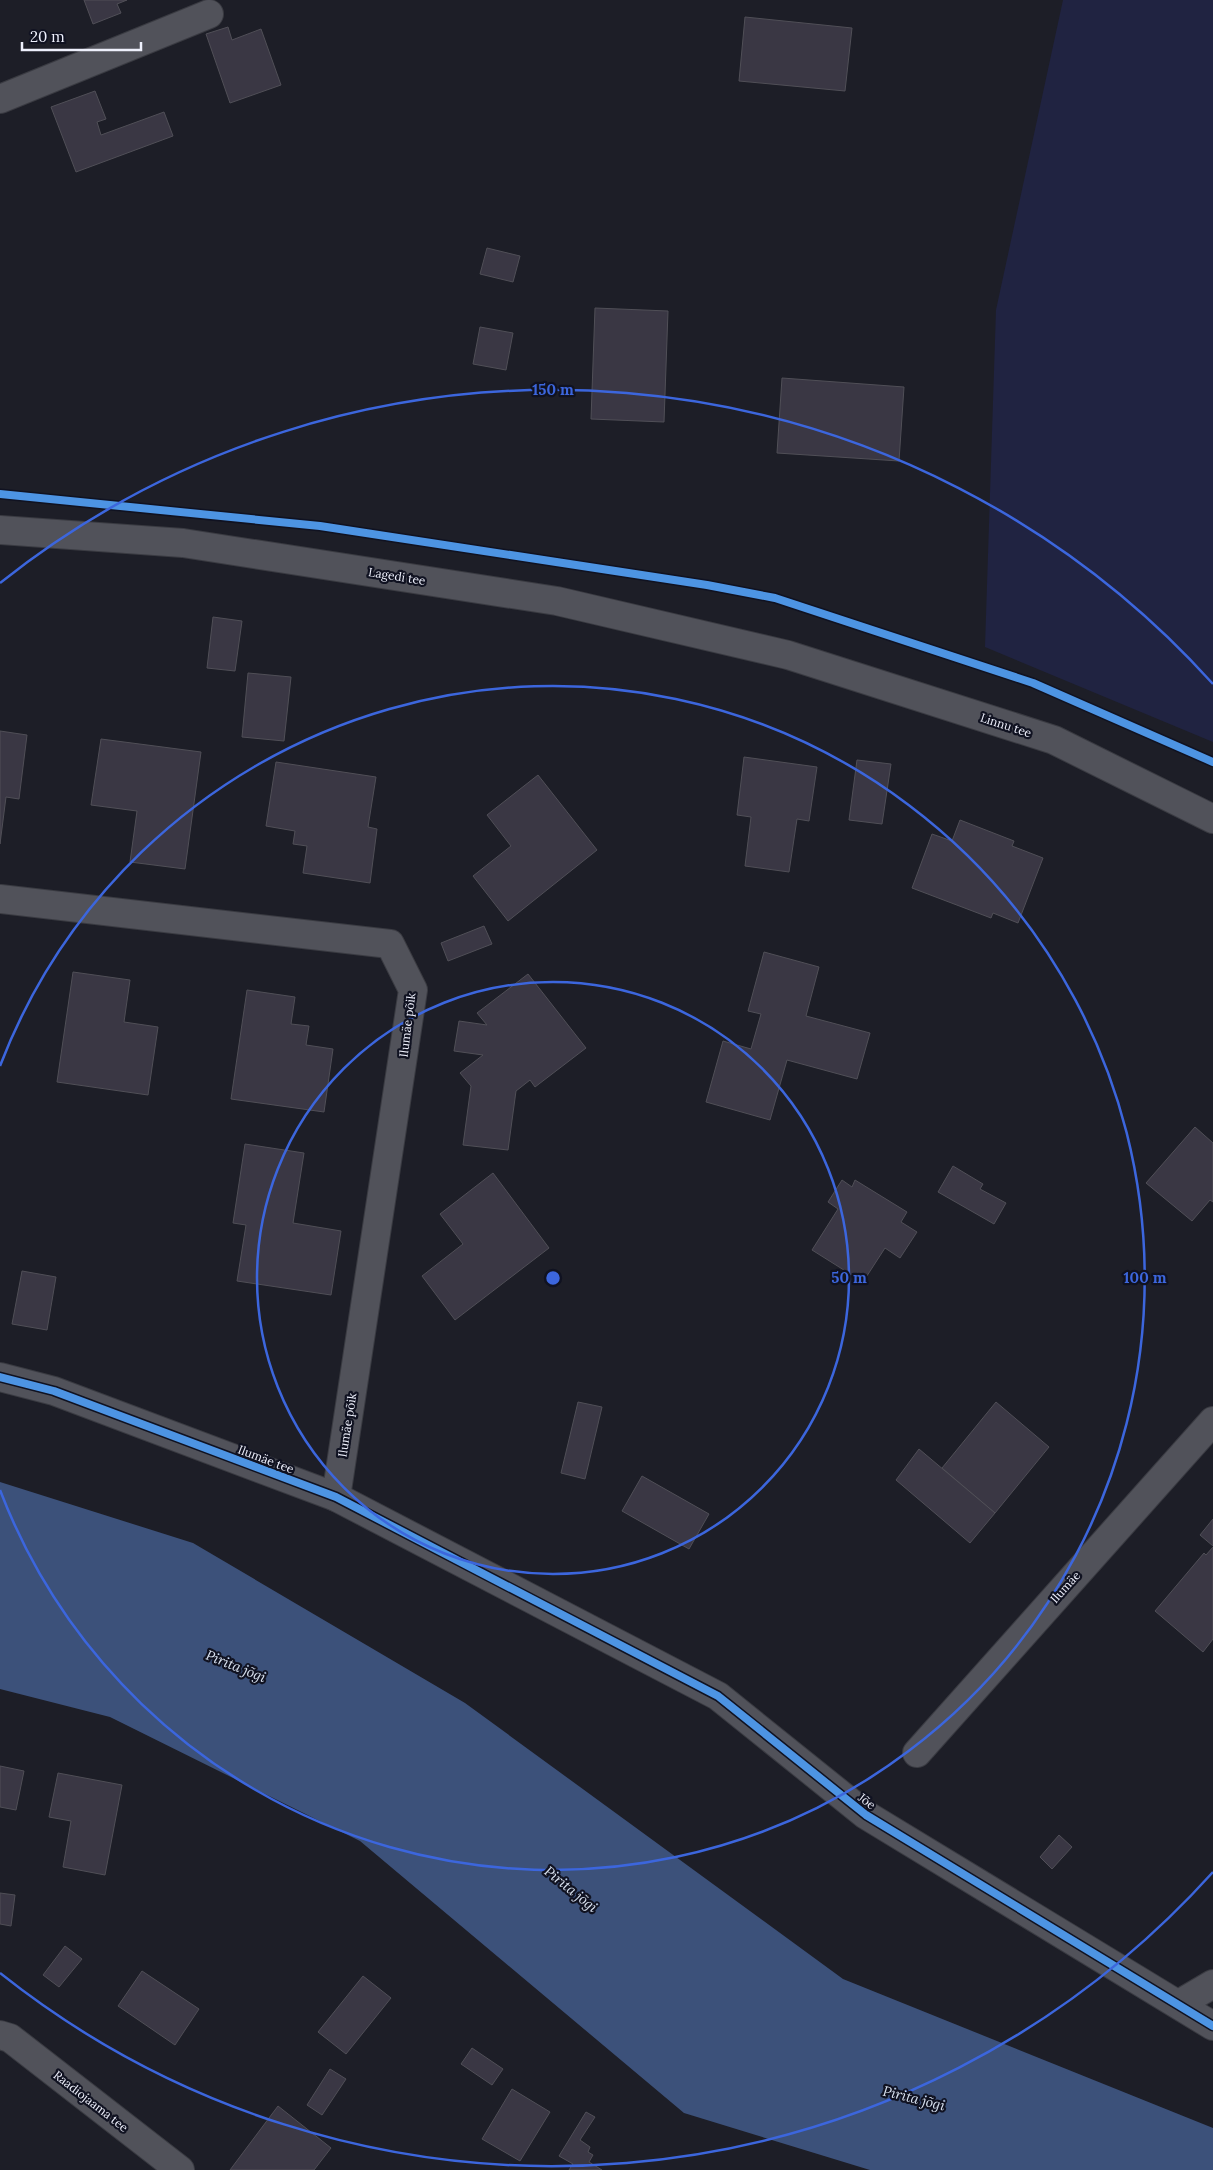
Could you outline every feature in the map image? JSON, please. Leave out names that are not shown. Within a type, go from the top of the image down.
[{"type":"street","points":[[0,99],[209,14]]},
{"type":"street","name":"Lagedi tee","points":[[0,530],[183,543],[557,601],[788,655]]},
{"type":"street","name":"Linnu tee","points":[[788,655],[1054,740],[1213,819]]},
{"type":"street","name":"Ilumäe põik","points":[[0,899],[390,944],[413,990],[336,1497]]},
{"type":"street","name":"Ilumäe tee","points":[[0,1376],[54,1391],[336,1497],[513,1590]]},
{"type":"street","name":"Ilumäe","points":[[918,1753],[1213,1421]]},
{"type":"street","name":"Jõe","points":[[513,1590],[718,1696],[866,1815],[1213,2026]]},
{"type":"street","points":[[1179,2004],[1213,1984]]},
{"type":"street","name":"Raadiojaama tee","points":[[0,2035],[10,2038],[180,2170]]},
{"type":"shaded area","points":[[1063,0],[1213,0],[1213,742],[985,647],[996,310]]},
{"type":"water","name":"Pirita jõgi","points":[[0,1482],[193,1543],[465,1703],[843,1979],[1213,2128],[1213,2170],[870,2170],[684,2113],[360,1841],[110,1717],[0,1689]]},
{"type":"building","points":[[84,0],[127,0],[117,4],[121,13],[93,24]]},
{"type":"building","points":[[745,17],[852,28],[845,91],[739,81]]},
{"type":"building","points":[[228,27],[232,40],[261,29],[281,85],[230,103],[206,34]]},
{"type":"building","points":[[95,91],[106,119],[97,122],[101,135],[164,112],[173,136],[76,172],[51,107]]},
{"type":"building","points":[[487,248],[520,256],[513,282],[480,274]]},
{"type":"building","points":[[595,308],[668,311],[664,422],[591,419]]},
{"type":"building","points":[[480,327],[513,333],[506,370],[473,364]]},
{"type":"building","points":[[782,378],[904,387],[899,461],[777,453]]},
{"type":"building","points":[[213,617],[242,621],[235,671],[207,668]]},
{"type":"building","points":[[248,673],[291,677],[284,741],[242,737]]},
{"type":"building","points":[[0,731],[27,735],[19,799],[6,797],[0,844]]},
{"type":"building","points":[[101,739],[201,752],[185,869],[130,862],[137,811],[91,805]]},
{"type":"building","points":[[744,757],[817,767],[809,821],[797,819],[789,872],[745,866],[751,817],[737,815]]},
{"type":"building","points":[[857,760],[891,764],[882,824],[849,820]]},
{"type":"building","points":[[276,762],[376,777],[368,827],[377,829],[370,883],[303,873],[307,846],[293,844],[295,831],[266,826]]},
{"type":"building","points":[[538,775],[597,850],[508,921],[473,876],[511,846],[487,815]]},
{"type":"building","points":[[960,820],[1014,841],[1012,846],[1043,858],[1018,923],[993,913],[991,918],[912,888],[932,834],[952,841]]},
{"type":"building","points":[[484,926],[492,944],[448,961],[441,943]]},
{"type":"building","points":[[764,952],[819,967],[806,1016],[870,1033],[857,1079],[787,1060],[770,1120],[706,1102],[723,1041],[751,1049],[761,1014],[748,1011]]},
{"type":"building","points":[[73,972],[130,980],[124,1022],[158,1027],[148,1095],[57,1082]]},
{"type":"building","points":[[528,974],[586,1048],[535,1087],[530,1080],[516,1091],[508,1150],[463,1145],[471,1086],[460,1073],[483,1055],[454,1051],[459,1021],[487,1025],[477,1013]]},
{"type":"building","points":[[247,990],[295,997],[291,1024],[309,1026],[306,1045],[333,1049],[324,1112],[231,1099]]},
{"type":"building","points":[[1195,1127],[1213,1143],[1213,1202],[1210,1200],[1192,1221],[1146,1183]]},
{"type":"building","points":[[245,1144],[304,1153],[293,1223],[341,1231],[331,1295],[237,1281],[246,1225],[233,1223]]},
{"type":"building","points":[[953,1166],[983,1184],[980,1189],[1006,1203],[994,1224],[938,1192]]},
{"type":"building","points":[[493,1173],[549,1248],[455,1320],[422,1276],[463,1244],[440,1214]]},
{"type":"building","points":[[842,1180],[852,1187],[855,1180],[907,1212],[901,1222],[917,1232],[900,1258],[885,1248],[863,1282],[812,1250],[838,1209],[828,1202]]},
{"type":"building","points":[[22,1271],[56,1277],[47,1330],[12,1324]]},
{"type":"building","points":[[578,1402],[602,1407],[585,1479],[561,1473]]},
{"type":"building","points":[[996,1402],[1049,1447],[995,1513],[942,1468]]},
{"type":"building","points":[[919,1449],[995,1513],[970,1543],[896,1480]]},
{"type":"building","points":[[642,1476],[709,1514],[689,1549],[622,1511]]},
{"type":"building","points":[[1213,1519],[1213,1546],[1200,1535]]},
{"type":"building","points":[[1213,1547],[1213,1639],[1203,1652],[1155,1611],[1204,1553],[1206,1555]]},
{"type":"building","points":[[0,1766],[24,1771],[16,1810],[0,1807]]},
{"type":"building","points":[[58,1773],[122,1785],[105,1875],[63,1867],[71,1821],[49,1817]]},
{"type":"building","points":[[1059,1835],[1072,1847],[1052,1869],[1040,1857]]},
{"type":"building","points":[[0,1893],[15,1895],[11,1926],[0,1924]]},
{"type":"building","points":[[65,1946],[82,1959],[59,1987],[43,1975]]},
{"type":"building","points":[[142,1971],[199,2009],[175,2045],[118,2006]]},
{"type":"building","points":[[363,1976],[391,1998],[346,2054],[318,2032]]},
{"type":"building","points":[[472,2048],[503,2069],[492,2085],[461,2064]]},
{"type":"building","points":[[330,2069],[346,2079],[322,2115],[307,2105]]},
{"type":"building","points":[[512,2089],[550,2112],[520,2161],[482,2139]]},
{"type":"building","points":[[278,2106],[331,2148],[314,2170],[230,2170]]},
{"type":"building","points":[[586,2112],[595,2117],[580,2140],[590,2147],[588,2152],[593,2155],[589,2162],[602,2170],[569,2170],[573,2164],[559,2156]]},
{"type":"cycle path","points":[[0,494],[320,526],[707,585],[775,598],[1033,683],[1213,762]]},
{"type":"cycle path","points":[[0,1377],[54,1391],[336,1497],[718,1696],[866,1815],[1213,2026]]}]
